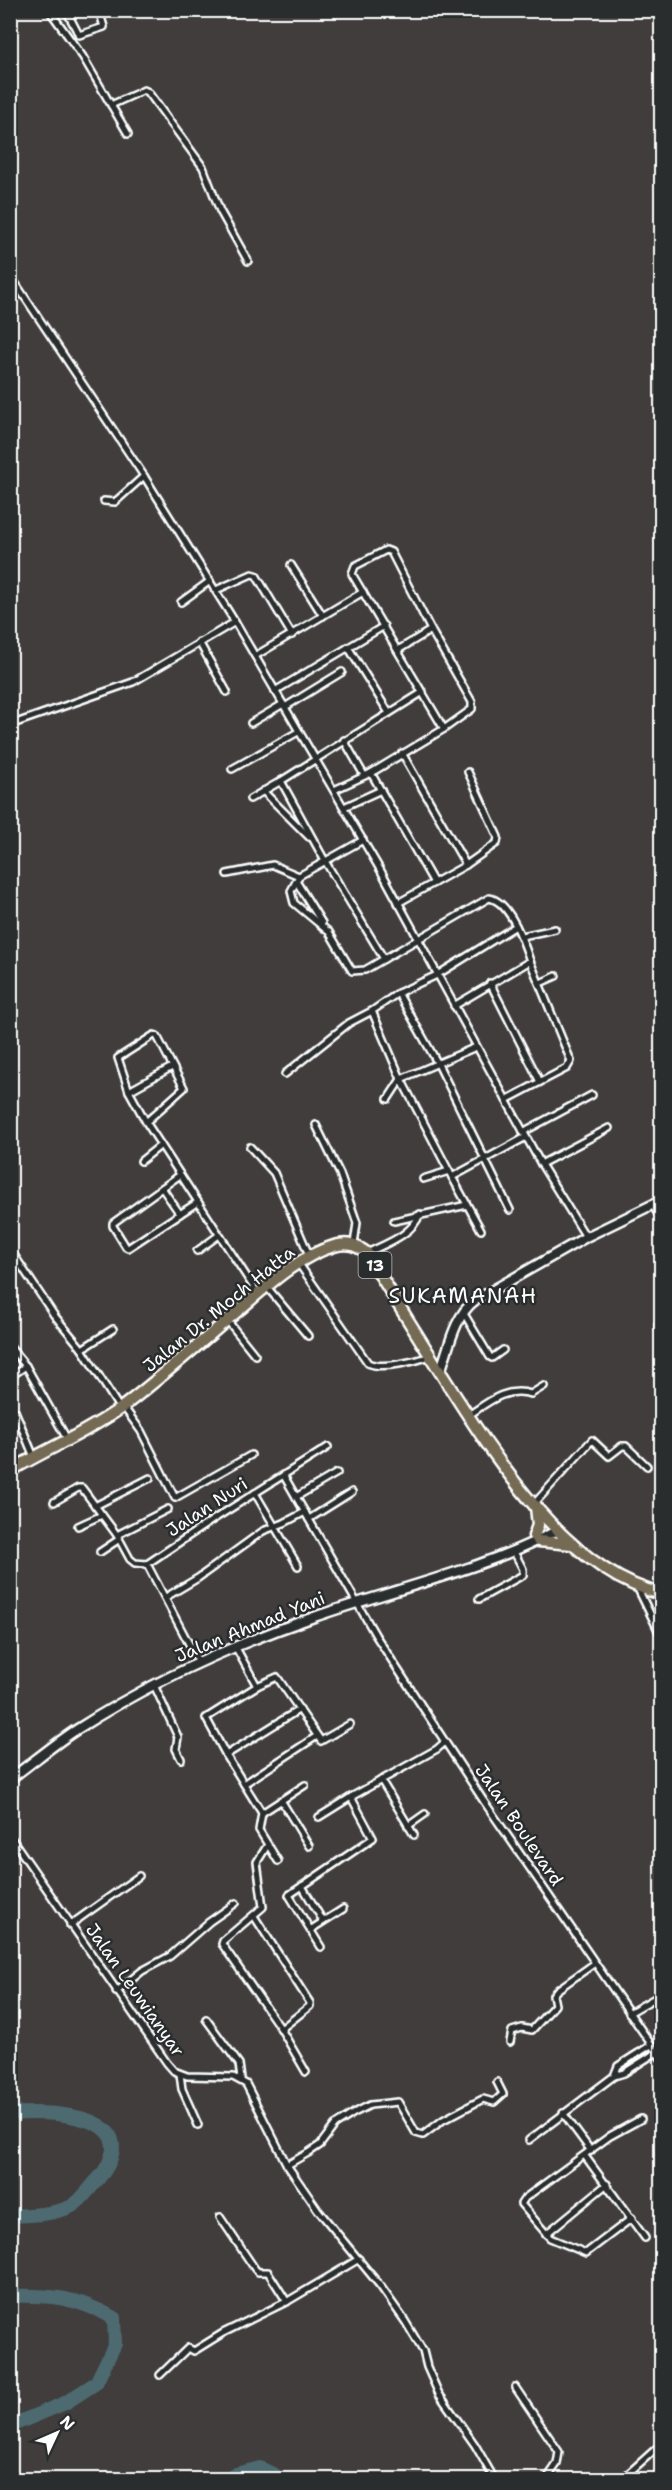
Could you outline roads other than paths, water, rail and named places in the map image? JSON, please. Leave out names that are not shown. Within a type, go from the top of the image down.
[{"type":"highway","name":"13","points":[[354,1244],[367,1253],[482,1438],[535,1505],[573,1544],[605,1569],[637,1587],[662,1594]]},
{"type":"highway","name":"Jalan Dr. Moch Hatta","points":[[14,1469],[122,1407],[262,1290],[299,1264],[335,1246],[354,1244]]},
{"type":"highway","points":[[535,1505],[538,1525],[536,1538],[573,1544]]},
{"type":"street","points":[[49,10],[83,57],[128,134]]},
{"type":"street","points":[[66,10],[79,35],[104,27],[99,10]]},
{"type":"street","points":[[111,105],[144,90],[148,92],[203,167],[220,211],[248,261]]},
{"type":"street","points":[[10,274],[144,476],[216,590],[363,840],[524,1135],[586,1237]]},
{"type":"street","points":[[104,501],[116,502],[144,476]]},
{"type":"street","points":[[333,790],[371,772],[444,729],[470,712],[472,706],[389,551],[383,551],[353,568],[352,574],[444,729]]},
{"type":"street","points":[[291,565],[323,616]]},
{"type":"street","points":[[216,590],[252,574],[256,575],[292,635]]},
{"type":"street","points":[[182,602],[210,581]]},
{"type":"street","points":[[255,656],[363,592]]},
{"type":"street","points":[[10,724],[133,682],[235,622]]},
{"type":"street","points":[[276,691],[384,626]]},
{"type":"street","points":[[398,650],[430,630]]},
{"type":"street","points":[[199,642],[227,692]]},
{"type":"street","points":[[348,647],[388,713]]},
{"type":"street","points":[[251,723],[342,672]]},
{"type":"street","points":[[249,799],[423,692]]},
{"type":"street","points":[[232,769],[298,732]]},
{"type":"street","points":[[344,740],[364,775]]},
{"type":"street","points":[[402,753],[466,865]]},
{"type":"street","points":[[371,772],[434,883]]},
{"type":"street","points":[[398,903],[466,865],[495,845],[498,840],[468,772]]},
{"type":"street","points":[[281,781],[314,842],[384,959]]},
{"type":"street","points":[[344,807],[381,790]]},
{"type":"street","points":[[263,791],[314,842]]},
{"type":"street","points":[[363,840],[297,879],[291,891],[294,903],[332,936],[349,967],[359,971],[384,959],[489,898],[500,902],[522,936],[530,961],[572,1061],[567,1068],[506,1100]]},
{"type":"street","points":[[227,874],[273,866],[297,879],[324,928]]},
{"type":"street","points":[[285,1074],[349,1023],[399,993],[437,975],[516,926]]},
{"type":"street","points":[[522,936],[555,929]]},
{"type":"street","points":[[454,1006],[530,961]]},
{"type":"street","points":[[540,983],[556,976]]},
{"type":"street","points":[[490,983],[540,1082]]},
{"type":"street","points":[[399,993],[438,1064],[510,1210]]},
{"type":"street","points":[[372,1011],[401,1079],[481,1230]]},
{"type":"street","points":[[146,1122],[184,1089],[157,1036],[153,1036],[118,1058],[129,1091],[146,1122],[219,1235],[262,1290],[308,1336]]},
{"type":"street","points":[[388,1099],[401,1079],[476,1047]]},
{"type":"street","points":[[129,1091],[172,1067]]},
{"type":"street","points":[[423,1179],[450,1174],[485,1159],[592,1095]]},
{"type":"street","points":[[316,1125],[340,1174],[357,1223],[354,1244]]},
{"type":"street","points":[[541,1164],[609,1128]]},
{"type":"street","points":[[141,1161],[161,1145]]},
{"type":"street","points":[[250,1147],[274,1173],[310,1257]]},
{"type":"street","points":[[180,1175],[112,1224],[126,1248],[198,1202]]},
{"type":"street","points":[[162,1188],[180,1214]]},
{"type":"street","points":[[440,1372],[463,1312],[481,1296],[586,1237],[659,1202],[662,1221]]},
{"type":"street","points":[[394,1221],[467,1205]]},
{"type":"street","points":[[367,1253],[409,1231],[416,1224],[420,1214]]},
{"type":"street","points":[[197,1251],[219,1235]]},
{"type":"street","points":[[10,1249],[54,1315],[141,1431],[175,1498],[251,1455]]},
{"type":"street","points":[[299,1264],[368,1363],[375,1365],[405,1363],[430,1356]]},
{"type":"street","points":[[463,1312],[490,1357],[492,1358],[503,1350]]},
{"type":"street","points":[[227,1320],[255,1355]]},
{"type":"street","points":[[662,1320],[658,1324],[662,1334]]},
{"type":"street","points":[[82,1350],[113,1329]]},
{"type":"street","points":[[10,1347],[26,1366],[68,1440]]},
{"type":"street","points":[[10,1377],[26,1366]]},
{"type":"street","points":[[468,1416],[496,1396],[519,1390],[531,1394],[544,1386]]},
{"type":"street","points":[[15,1411],[34,1457]]},
{"type":"street","points":[[535,1505],[592,1440],[609,1456],[622,1446],[626,1446],[647,1466]]},
{"type":"street","name":"Jalan Nuri","points":[[147,1564],[328,1447]]},
{"type":"street","points":[[10,1457],[14,1469]]},
{"type":"street","points":[[296,1497],[337,1473]]},
{"type":"street","name":"Jalan Boulevard","points":[[284,1476],[356,1604],[445,1742],[662,2060]]},
{"type":"street","points":[[95,1506],[150,1478]]},
{"type":"street","points":[[54,1502],[81,1488],[133,1562],[147,1564],[200,1664]]},
{"type":"street","points":[[309,1519],[352,1492]]},
{"type":"street","points":[[255,1493],[298,1566]]},
{"type":"street","points":[[100,1552],[118,1538],[168,1509]]},
{"type":"street","points":[[166,1597],[198,1578],[244,1543],[273,1526],[285,1523],[305,1512]]},
{"type":"street","points":[[78,1526],[102,1515]]},
{"type":"street","name":"Jalan Ahmad Yani","points":[[10,1779],[76,1730],[154,1685],[236,1648],[314,1617],[517,1549],[554,1526]]},
{"type":"street","points":[[479,1599],[523,1575],[517,1549]]},
{"type":"street","points":[[637,1587],[662,1638]]},
{"type":"street","points":[[236,1648],[257,1686]]},
{"type":"street","points":[[278,1861],[267,1846],[260,1830],[262,1813],[206,1718],[257,1686],[278,1677],[317,1736],[323,1741],[350,1724]]},
{"type":"street","points":[[154,1685],[178,1737],[176,1749],[181,1759]]},
{"type":"street","points":[[226,1755],[300,1709]]},
{"type":"street","points":[[244,1784],[317,1736]]},
{"type":"street","points":[[319,1817],[437,1749],[445,1742]]},
{"type":"street","points":[[381,1780],[414,1835]]},
{"type":"street","points":[[262,1813],[305,1785]]},
{"type":"street","points":[[321,1947],[289,1897],[373,1838],[351,1797]]},
{"type":"street","points":[[281,1800],[309,1846]]},
{"type":"street","points":[[408,1826],[425,1814]]},
{"type":"street","name":"Jalan Leuwianyar","points":[[10,1836],[166,2063],[180,2074],[187,2076],[233,2076],[240,2079]]},
{"type":"street","points":[[267,1846],[258,1862],[263,1906],[222,1944],[281,2029],[306,2072]]},
{"type":"street","points":[[70,1925],[140,1876]]},
{"type":"street","points":[[302,1886],[323,1921]]},
{"type":"street","points":[[116,1992],[142,1971],[170,1956],[209,1922],[236,1903]]},
{"type":"street","points":[[310,1929],[343,1909]]},
{"type":"street","points":[[254,1916],[310,2003],[310,2006],[281,2029]]},
{"type":"street","points":[[510,2042],[513,2031],[534,2028],[555,2004],[553,1995],[557,1990],[595,1963]]},
{"type":"street","points":[[629,2013],[662,1994]]},
{"type":"street","points":[[206,2019],[239,2064],[240,2079],[250,2089],[287,2165],[318,2210],[359,2259],[405,2321],[423,2351],[427,2367],[439,2394],[475,2445],[495,2480]]},
{"type":"street","points":[[614,2076],[618,2066],[651,2045]]},
{"type":"street","points":[[529,2140],[614,2076],[624,2073],[657,2052]]},
{"type":"street","points":[[180,2074],[182,2089],[198,2126]]},
{"type":"street","points":[[287,2165],[320,2145],[335,2125],[370,2105],[398,2102],[416,2133],[423,2135],[443,2120],[483,2099],[494,2102],[503,2094],[497,2082]]},
{"type":"street","points":[[563,2113],[591,2151]]},
{"type":"street","points":[[632,2218],[586,2253],[550,2238],[521,2206],[525,2198],[620,2129],[641,2119]]},
{"type":"street","points":[[585,2156],[645,2238]]},
{"type":"street","points":[[546,2234],[607,2184]]},
{"type":"street","points":[[220,2217],[255,2269],[258,2272],[268,2273],[287,2302]]},
{"type":"street","points":[[160,2375],[188,2348],[194,2351],[223,2333],[287,2302],[359,2259]]},
{"type":"street","points":[[515,2387],[559,2452],[557,2464],[546,2480]]},
{"type":"street","points":[[621,2480],[659,2446]]},
{"type":"waterway","points":[[10,2114],[54,2114],[88,2121],[102,2127],[110,2137],[113,2150],[104,2172],[74,2205],[48,2213],[10,2216]]},
{"type":"waterway","points":[[10,2296],[52,2297],[76,2302],[100,2311],[114,2318],[115,2344],[96,2383],[65,2403],[10,2426]]},
{"type":"waterway","points":[[226,2480],[236,2474],[260,2468],[275,2475],[276,2480]]},
{"type":"district","name":"SUKAMANAH","points":[[463,1296]]}]
